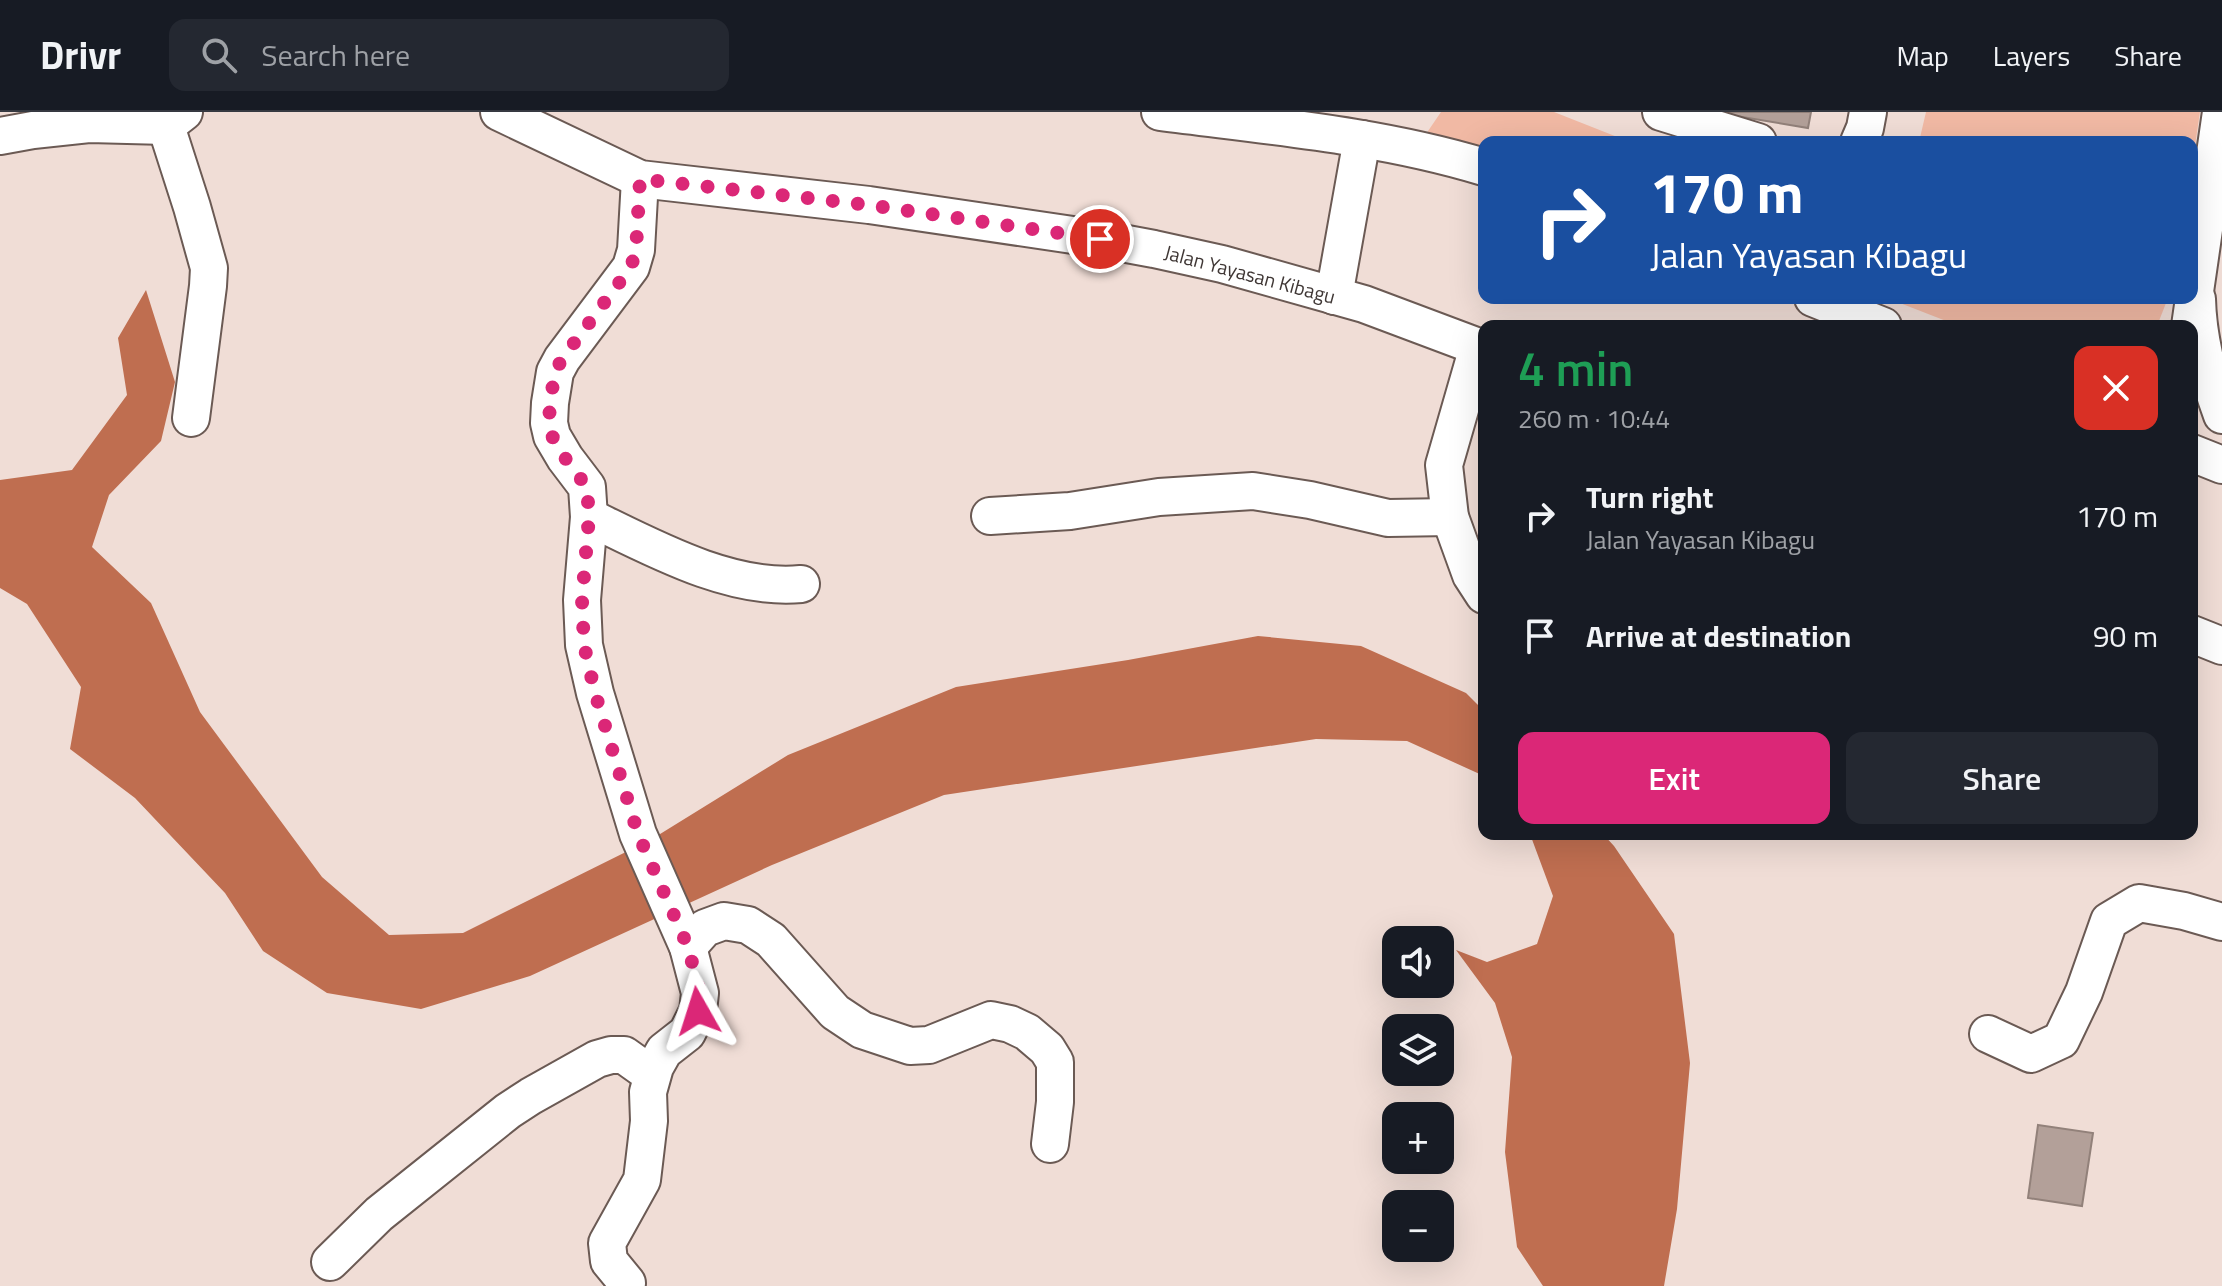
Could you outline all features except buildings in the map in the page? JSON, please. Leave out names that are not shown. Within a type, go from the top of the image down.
[{"type":"street","name":"Jalan Yayasan Kibagu","points":[[499,112],[640,179],[869,205],[1100,239],[1222,264],[1364,304],[1478,347]]},
{"type":"street","points":[[1160,112],[1362,139],[1426,151],[1478,165]]},
{"type":"street","points":[[1661,112],[1739,136]]},
{"type":"street","points":[[1862,136],[1868,112]]},
{"type":"street","points":[[0,136],[89,124],[175,119],[209,268],[191,418]]},
{"type":"street","points":[[2198,255],[2220,132]]},
{"type":"street","points":[[1334,296],[1362,139]]},
{"type":"street","points":[[627,1283],[609,1261],[607,1243],[642,1180],[652,1075],[664,1051],[687,1033],[698,1011],[700,993],[681,934],[638,834],[595,693],[584,645],[582,600],[589,517],[587,487],[565,458],[552,436],[549,423],[555,372],[631,267],[636,250],[640,179]]},
{"type":"street","points":[[1828,304],[1868,320]]},
{"type":"street","points":[[2198,329],[2208,377],[2222,415]]},
{"type":"street","points":[[1478,357],[1444,465],[1450,517],[1471,575],[1478,586]]},
{"type":"street","points":[[2198,455],[2222,465]]},
{"type":"street","points":[[990,516],[1070,511],[1159,497],[1253,491],[1388,518],[1450,517]]},
{"type":"street","points":[[589,517],[678,561],[754,582],[782,586],[801,584]]},
{"type":"street","points":[[2198,636],[2222,646]]},
{"type":"street","points":[[1988,1034],[2031,1054],[2061,1040],[2084,992],[2109,921],[2139,903],[2222,922]]},
{"type":"street","points":[[681,934],[724,921],[748,925],[771,940],[835,1012],[862,1030],[910,1046],[929,1045],[991,1020],[1027,1032],[1047,1049],[1055,1062],[1055,1102],[1050,1144]]},
{"type":"street","points":[[330,1262],[379,1214],[531,1096],[597,1059],[611,1055],[624,1055],[652,1075]]},
{"type":"shaded area","points":[[1441,112],[1554,112],[1615,136],[1478,136],[1478,148],[1426,134]]},
{"type":"shaded area","points":[[1926,112],[2200,112],[2196,136],[1920,136]]},
{"type":"shaded area","points":[[146,290],[175,382],[161,441],[109,495],[92,547],[151,603],[200,712],[322,877],[389,935],[463,933],[652,839],[788,755],[956,687],[1258,636],[1361,646],[1466,693],[1478,705],[1478,773],[1407,741],[1316,739],[944,795],[772,865],[530,976],[421,1009],[327,993],[263,951],[225,893],[135,798],[70,749],[81,687],[27,604],[0,588],[0,480],[72,470],[127,395],[118,338]]},
{"type":"shaded area","points":[[1902,304],[2166,304],[2159,320],[1944,320]]},
{"type":"shaded area","points":[[1532,840],[1608,840],[1674,934],[1690,1063],[1677,1209],[1664,1286],[1543,1286],[1517,1247],[1505,1152],[1512,1057],[1495,1003],[1456,950],[1487,962],[1537,944],[1553,896]]},
{"type":"route","points":[[698,1011],[700,993],[688,947],[638,834],[595,693],[584,645],[582,600],[589,517],[587,487],[565,458],[552,436],[549,423],[555,372],[631,267],[636,250],[640,179],[869,205],[1100,239]]}]
